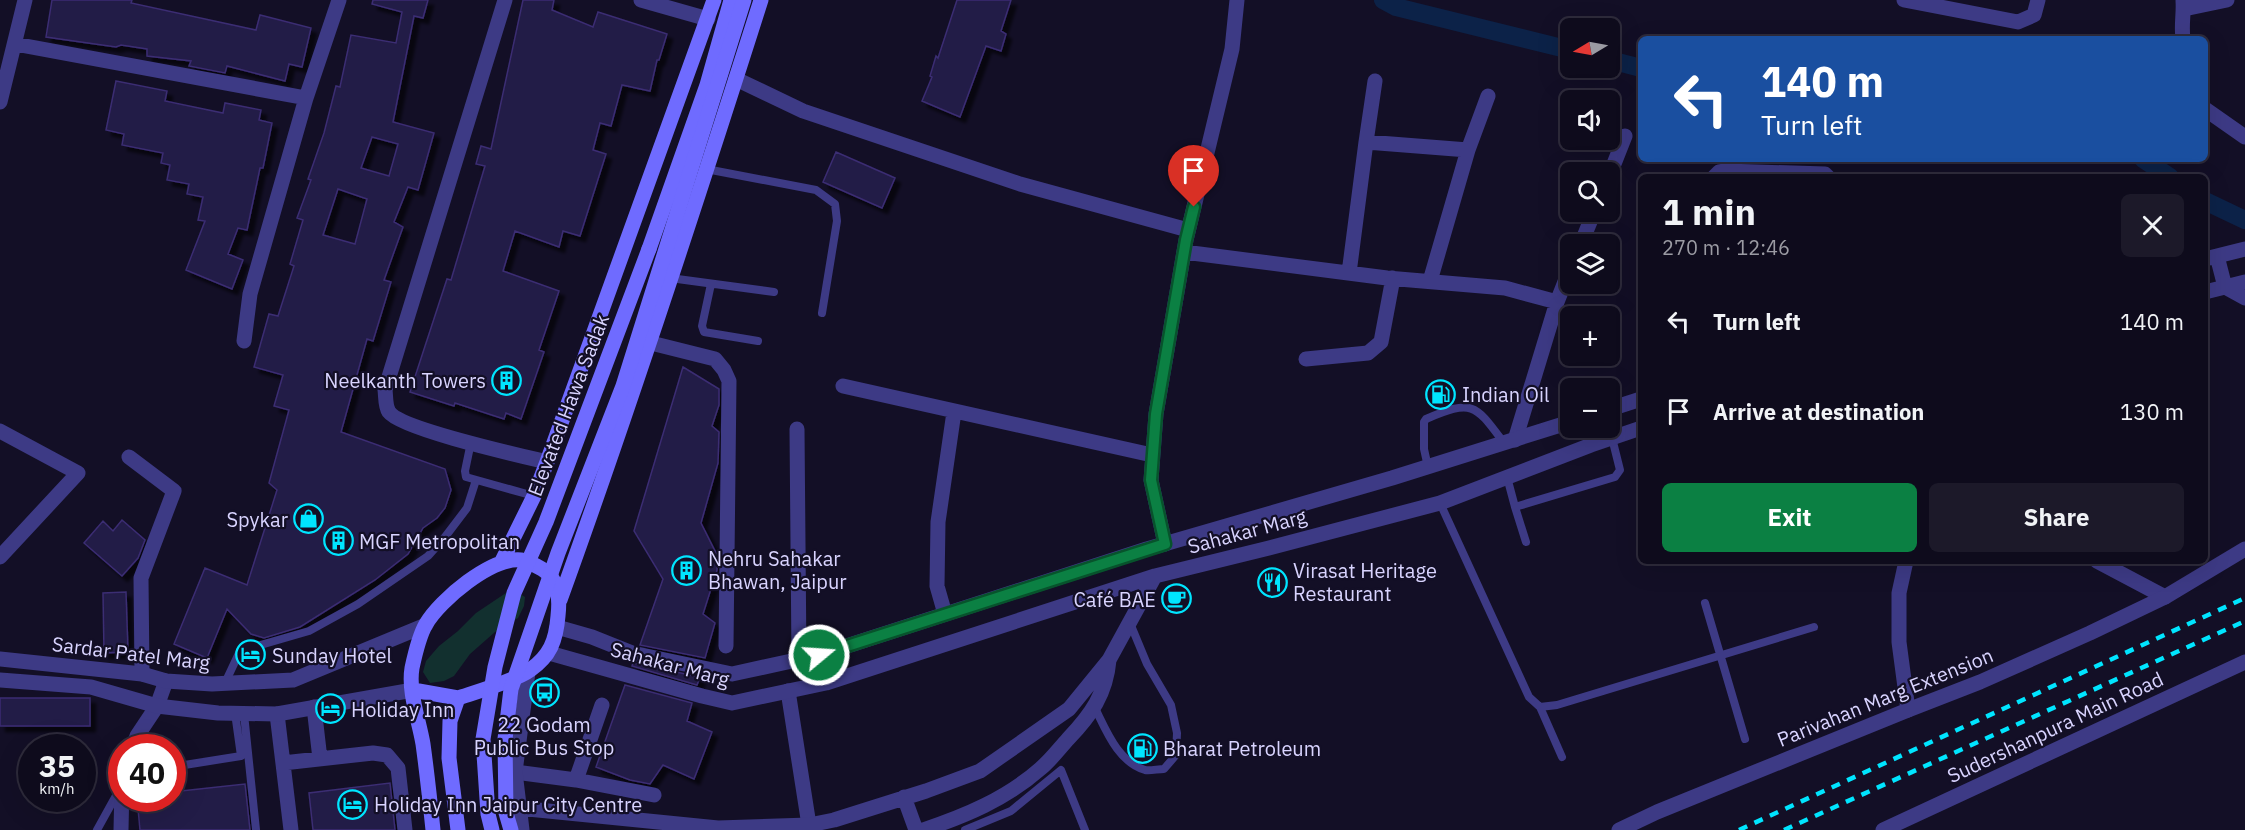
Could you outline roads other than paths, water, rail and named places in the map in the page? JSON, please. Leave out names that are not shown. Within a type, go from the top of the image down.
[{"type":"main road","points":[[501,563],[548,462],[714,0]]},
{"type":"main road","name":"Elevated Hawa Sadak","points":[[492,830],[488,814],[483,739],[495,667],[514,593],[546,522],[649,249],[707,85],[731,0]]},
{"type":"main road","name":"Elevated Hawa Sadak","points":[[511,830],[506,813],[505,739],[511,689],[558,553],[623,386],[744,0]]},
{"type":"main road","points":[[413,690],[458,698],[528,672],[549,653],[558,627],[560,601],[651,343],[761,0]]},
{"type":"main road","points":[[433,830],[412,671],[426,625],[474,577],[501,563],[523,560],[545,571],[556,582],[560,601]]},
{"type":"main road","points":[[458,698],[450,721],[449,758],[458,830]]},
{"type":"street","points":[[0,102],[25,0]]},
{"type":"street","points":[[243,341],[250,294],[306,98],[339,0]]},
{"type":"street","points":[[505,0],[385,390],[389,412],[395,418],[418,427],[548,462]]},
{"type":"street","points":[[641,0],[708,19]]},
{"type":"street","points":[[1165,544],[1151,480],[1156,414],[1188,230],[1232,49],[1238,0]]},
{"type":"street","points":[[1904,0],[2018,22],[2034,15],[2038,0]]},
{"type":"street","points":[[2183,36],[2183,4],[2227,0]]},
{"type":"street","points":[[15,44],[306,98]]},
{"type":"street","points":[[736,79],[803,111],[1020,184],[1188,230]]},
{"type":"street","points":[[1349,273],[1374,81]]},
{"type":"street","points":[[1430,282],[1468,150],[1488,96]]},
{"type":"street","points":[[2208,111],[2245,137]]},
{"type":"street","points":[[1615,162],[1625,136]]},
{"type":"street","points":[[1366,142],[1468,150]]},
{"type":"street","points":[[1717,174],[1725,171],[1825,174]]},
{"type":"street","points":[[2245,249],[2211,257],[2225,287],[2245,298]]},
{"type":"street","points":[[1184,252],[1393,278],[1505,288],[1557,302]]},
{"type":"street","points":[[1306,359],[1368,353],[1381,342],[1393,278]]},
{"type":"street","points":[[2208,291],[2245,282]]},
{"type":"street","points":[[1509,441],[1560,294]]},
{"type":"street","points":[[651,343],[715,359],[729,381],[726,646]]},
{"type":"street","points":[[843,386],[1152,455]]},
{"type":"street","points":[[1620,406],[1638,400]]},
{"type":"street","points":[[945,614],[937,586],[938,522],[954,412]]},
{"type":"street","name":"Sahakar Marg","points":[[558,627],[632,653],[732,674],[819,655],[1165,544],[1428,467],[1560,425]]},
{"type":"street","points":[[797,429],[799,660]]},
{"type":"street","name":"Sahakar Marg","points":[[1620,435],[1638,429]]},
{"type":"street","points":[[0,431],[78,473],[0,557]]},
{"type":"street","name":"Sahakar Marg","points":[[549,653],[732,703],[826,683],[1155,576],[1440,503],[1612,438]]},
{"type":"street","points":[[129,458],[174,491],[141,578],[142,674]]},
{"type":"street","name":"Parivahan Marg Extension","points":[[1619,830],[1656,812],[1980,682],[2090,633],[2165,597],[2245,549]]},
{"type":"street","points":[[1905,564],[1899,593],[1899,642],[1908,710]]},
{"type":"street","points":[[2103,564],[2165,597]]},
{"type":"street","points":[[518,808],[610,823],[717,828],[809,825],[834,820],[980,771],[1069,709],[1109,660],[1155,576]]},
{"type":"street","name":"Sardar Patel Marg","points":[[0,659],[142,674],[166,681],[212,684],[294,680],[426,625]]},
{"type":"street","points":[[923,830],[972,812],[1018,787],[1042,768],[1095,708],[1107,677],[1109,660]]},
{"type":"street","name":"Sudershanpura Main Road","points":[[1883,830],[2245,662]]},
{"type":"street","points":[[522,830],[515,772],[528,672]]},
{"type":"street","name":"Sardar Patel Marg","points":[[0,680],[92,687],[157,706],[240,714],[277,714],[413,690]]},
{"type":"street","points":[[138,734],[157,706],[166,681]]},
{"type":"street","points":[[788,691],[809,825]]},
{"type":"street","points":[[576,780],[602,705]]},
{"type":"street","points":[[314,707],[320,759]]},
{"type":"street","points":[[277,714],[291,830]]},
{"type":"street","points":[[283,763],[373,753],[387,755],[398,768],[405,830]]},
{"type":"street","points":[[515,772],[576,780],[654,795]]},
{"type":"street","points":[[904,797],[916,830]]},
{"type":"street","points":[[121,812],[121,830]]},
{"type":"lane","points":[[706,169],[816,190],[835,204],[837,221],[822,313]]},
{"type":"lane","points":[[670,278],[774,292]]},
{"type":"lane","points":[[711,284],[702,326],[704,332],[758,341]]},
{"type":"lane","points":[[1428,467],[1424,449],[1424,425],[1426,419],[1434,415],[1467,407],[1476,409],[1509,441]]},
{"type":"lane","points":[[1515,507],[1616,477],[1620,470],[1612,438]]},
{"type":"lane","points":[[471,442],[465,471],[466,477],[534,496]]},
{"type":"lane","points":[[1507,477],[1526,542]]},
{"type":"lane","points":[[225,683],[240,651],[309,632],[358,604],[428,556],[467,508],[476,480]]},
{"type":"lane","points":[[1440,503],[1529,697],[1540,707],[1562,757]]},
{"type":"lane","points":[[1705,603],[1745,739]]},
{"type":"lane","points":[[1095,708],[1115,746],[1131,762],[1146,770],[1164,769],[1176,754],[1177,733],[1171,705],[1147,664],[1130,622]]},
{"type":"lane","points":[[1540,707],[1557,705],[1814,627]]},
{"type":"lane","points":[[186,765],[241,756],[240,714]]},
{"type":"lane","points":[[240,714],[256,830]]},
{"type":"lane","points":[[965,830],[1011,811],[1061,770],[1085,830]]},
{"type":"lane","points":[[97,830],[108,810]]},
{"type":"waterway","points":[[1383,0],[1396,7],[1560,48]]},
{"type":"waterway","points":[[1620,63],[1638,67]]},
{"type":"waterway","points":[[2148,162],[2166,174]]},
{"type":"waterway","points":[[2208,202],[2245,220]]},
{"type":"railway","points":[[1739,830],[2245,598]]},
{"type":"railway","points":[[1784,830],[2245,621]]},
{"type":"place","name":"Neelkanth Towers","points":[[507,380]]},
{"type":"place","name":"Indian Oil","points":[[1441,394]]},
{"type":"place","name":"Spykar","points":[[309,519]]},
{"type":"place","name":"MGF Metropolitan","points":[[338,541]]},
{"type":"place","name":"Nehru Sahakar Bhawan, Jaipur","points":[[687,570]]},
{"type":"place","name":"Virasat Heritage Restaurant","points":[[1272,582]]},
{"type":"place","name":"Café BAE","points":[[1177,599]]},
{"type":"place","name":"Sunday Hotel","points":[[251,655]]},
{"type":"place","name":"22 Godam Public Bus Stop","points":[[544,693]]},
{"type":"place","name":"Holiday Inn","points":[[330,709]]},
{"type":"place","name":"Bharat Petroleum","points":[[1142,748]]},
{"type":"place","name":"Holiday Inn Jaipur City Centre","points":[[353,804]]}]
